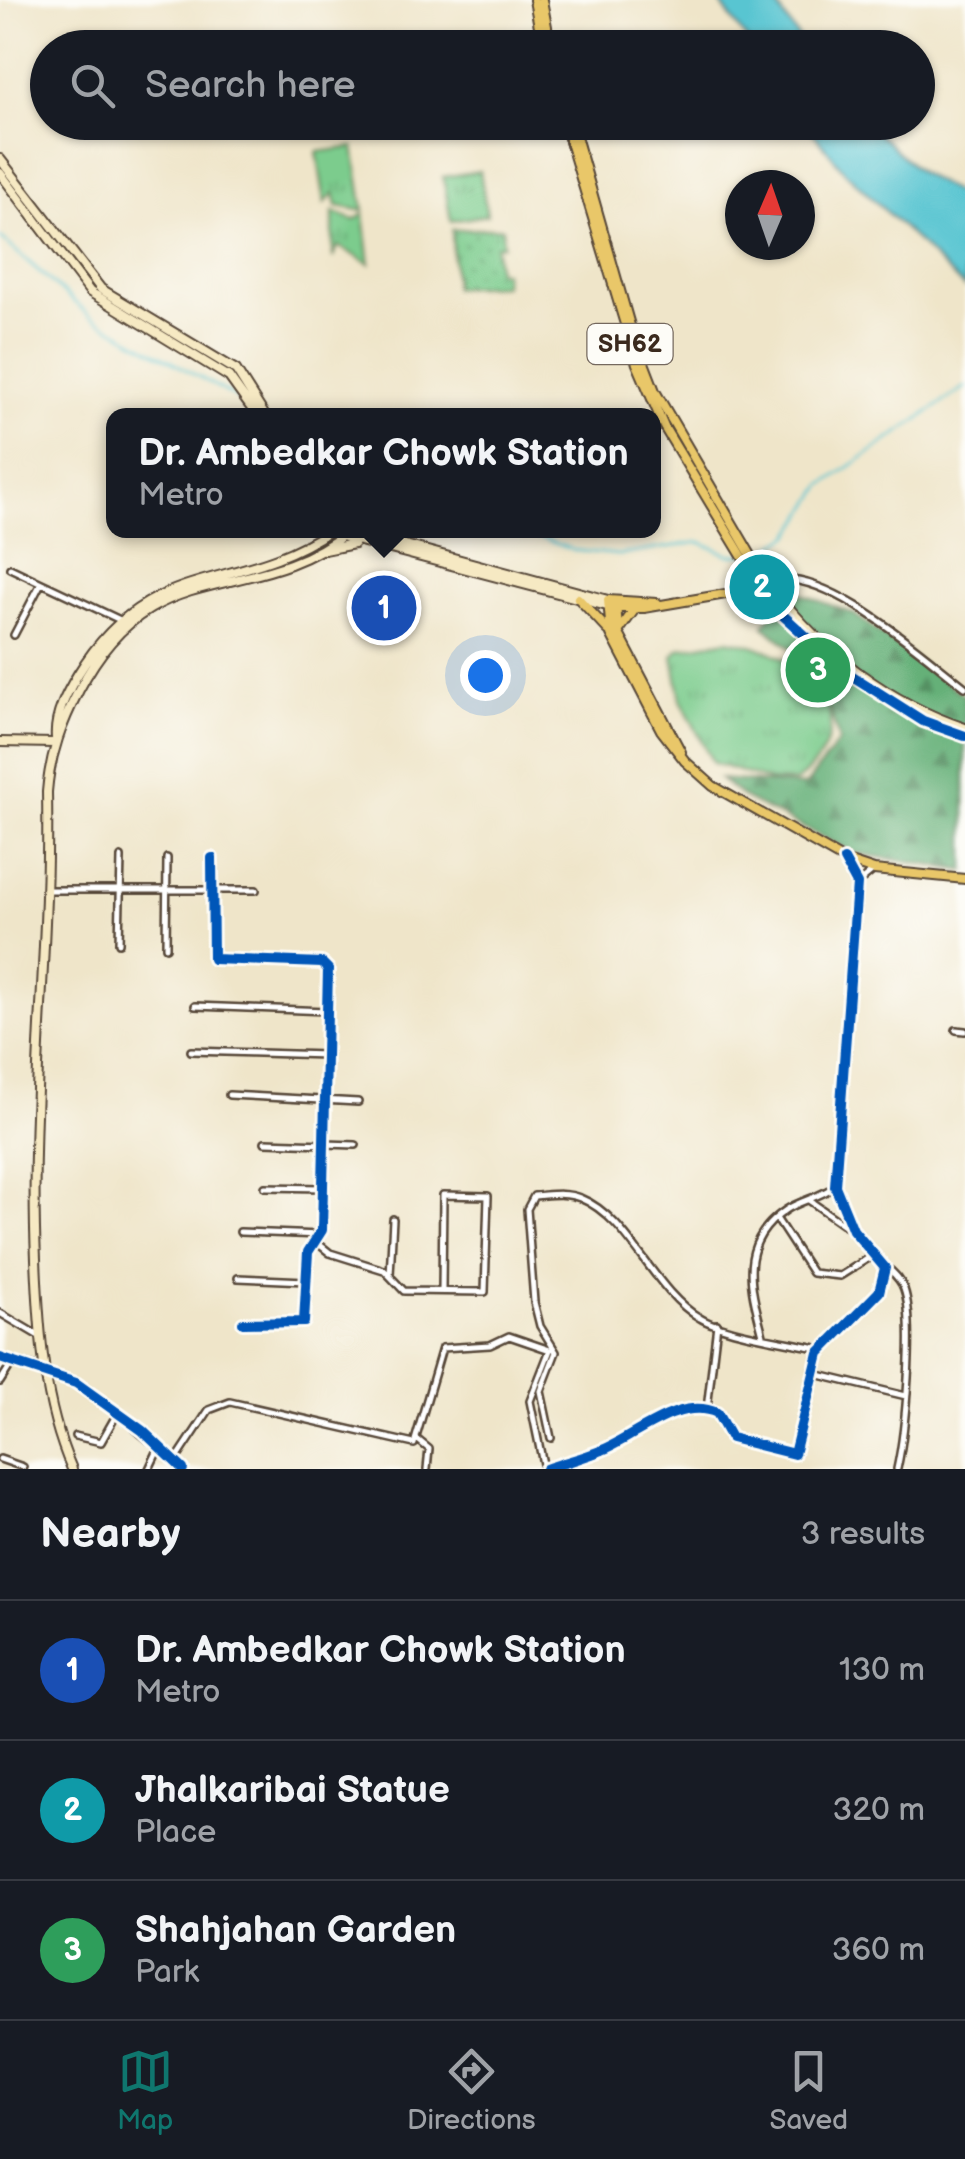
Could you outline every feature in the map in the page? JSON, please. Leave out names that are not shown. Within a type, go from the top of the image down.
[{"type":"main road","points":[[534,0],[540,30]]},
{"type":"main road","points":[[542,0],[548,30]]},
{"type":"main road","name":"SH62","points":[[569,140],[637,364],[656,408]]},
{"type":"main road","name":"SH62","points":[[577,140],[639,352],[666,412],[739,546]]},
{"type":"main road","points":[[0,160],[97,292]]},
{"type":"main road","points":[[0,173],[97,292],[242,376],[254,408]]},
{"type":"main road","points":[[249,394],[260,408]]},
{"type":"main road","name":"SH62","points":[[661,420],[758,575]]},
{"type":"main road","points":[[314,542],[315,538]]},
{"type":"main road","points":[[72,1469],[39,1336],[34,1183],[48,792],[55,727],[74,680],[120,620],[188,582],[281,559],[320,538]]},
{"type":"main road","points":[[55,740],[100,653],[134,618],[185,592],[272,570],[338,538]]},
{"type":"main road","points":[[352,538],[359,544]]},
{"type":"main road","points":[[366,538],[612,604],[656,603]]},
{"type":"main road","points":[[311,554],[359,544],[578,598],[635,608],[748,590],[758,575],[773,585],[814,637],[842,661],[938,718],[965,728]]},
{"type":"main road","points":[[765,599],[773,585]]},
{"type":"main road","points":[[748,590],[757,599],[765,599],[843,670],[923,721],[965,736]]},
{"type":"main road","points":[[578,598],[615,633],[685,760],[730,798],[844,860],[874,870],[965,879]]},
{"type":"main road","points":[[612,604],[615,633]]},
{"type":"main road","points":[[615,633],[635,608]]},
{"type":"main road","points":[[0,742],[55,740]]},
{"type":"main road","points":[[0,1358],[45,1370]]},
{"type":"street","points":[[10,568],[120,620]]},
{"type":"street","points":[[773,585],[794,580],[842,600],[905,640],[965,687]]},
{"type":"street","points":[[14,635],[41,583]]},
{"type":"street","points":[[119,943],[121,857]]},
{"type":"street","points":[[166,947],[167,858]]},
{"type":"street","points":[[212,858],[212,959],[326,964],[321,1235],[308,1252],[302,1324],[242,1322]]},
{"type":"street","points":[[844,860],[857,884],[835,1186],[852,1230]]},
{"type":"street","points":[[857,884],[874,870]]},
{"type":"street","points":[[47,890],[256,890]]},
{"type":"street","points":[[195,1006],[327,1011]]},
{"type":"street","points":[[956,1030],[965,1030]]},
{"type":"street","points":[[191,1051],[326,1055]]},
{"type":"street","points":[[229,1095],[358,1102]]},
{"type":"street","points":[[265,1142],[356,1145]]},
{"type":"street","points":[[763,1335],[749,1260],[756,1239],[791,1206],[810,1202],[835,1186]]},
{"type":"street","points":[[266,1187],[323,1188]]},
{"type":"street","points":[[551,1438],[541,1395],[556,1352],[542,1330],[534,1302],[528,1233],[531,1197],[566,1194],[586,1201],[619,1227],[639,1258],[695,1315],[821,1349]]},
{"type":"street","points":[[315,1241],[330,1252],[390,1276],[404,1290],[442,1291],[487,1290],[488,1196],[443,1195],[442,1291]]},
{"type":"street","points":[[810,1202],[852,1230],[899,1279],[906,1297],[906,1396],[897,1469]]},
{"type":"street","points":[[776,1218],[812,1273],[840,1276],[875,1254]]},
{"type":"street","points":[[390,1276],[393,1219]]},
{"type":"street","points":[[240,1232],[321,1235]]},
{"type":"street","points":[[176,1460],[209,1410],[230,1402],[411,1445],[418,1440],[442,1348],[486,1345],[504,1336],[548,1347],[550,1352],[530,1401],[545,1469],[606,1448],[664,1418],[707,1409],[721,1416],[732,1438],[794,1454],[821,1349],[879,1292],[886,1276],[882,1262]]},
{"type":"street","points":[[238,1278],[306,1280]]},
{"type":"street","points":[[0,1313],[39,1336]]},
{"type":"street","points":[[707,1409],[717,1324]]},
{"type":"street","points":[[0,1382],[12,1363]]},
{"type":"street","points":[[45,1370],[76,1383],[118,1412],[183,1469]]},
{"type":"street","points":[[815,1374],[906,1396]]},
{"type":"street","points":[[75,1436],[102,1442],[118,1412]]},
{"type":"street","points":[[418,1440],[429,1450],[427,1469]]},
{"type":"street","points":[[150,1469],[160,1446]]},
{"type":"street","points":[[0,1458],[23,1467]]},
{"type":"green space","points":[[354,147],[364,211],[337,206],[334,193],[325,203],[317,152]]},
{"type":"green space","points":[[480,171],[487,215],[451,221],[443,177]]},
{"type":"green space","points":[[333,212],[354,220],[364,214],[370,264],[338,246],[333,258]]},
{"type":"green space","points":[[502,228],[503,245],[496,246],[497,271],[504,272],[504,285],[454,288],[452,230]]},
{"type":"green space","points":[[787,588],[854,614],[965,696],[965,871],[854,853],[744,798],[720,779],[805,786],[839,741],[818,670],[764,626]]},
{"type":"green space","points":[[727,640],[781,657],[803,672],[819,691],[829,712],[829,734],[819,758],[796,782],[770,781],[713,763],[681,700],[673,656],[679,649]]},
{"type":"water","points":[[718,0],[773,0],[793,30],[740,30]]},
{"type":"water","points":[[819,140],[885,140],[919,172],[965,198],[965,288],[845,172]]},
{"type":"waterway","points":[[0,237],[90,316],[242,401]]},
{"type":"waterway","points":[[541,538],[573,550],[619,555],[700,542],[730,555],[762,553],[791,535],[823,485],[965,387]]},
{"type":"cycle path","points":[[765,599],[843,670],[923,721],[965,736]]},
{"type":"cycle path","points":[[212,858],[213,959],[322,963],[328,969],[322,1230],[308,1252],[304,1322],[243,1323]]},
{"type":"cycle path","points":[[546,1469],[599,1451],[660,1419],[689,1409],[717,1413],[731,1438],[794,1454],[819,1353],[879,1292],[885,1268],[853,1230],[835,1186],[857,884],[844,860]]},
{"type":"cycle path","points":[[0,1358],[76,1383],[143,1431],[183,1469]]},
{"type":"place","name":"Jhalkaribai Statue","points":[[762,587]]},
{"type":"place","name":"Dr. Ambedkar Chowk Station","points":[[384,608]]},
{"type":"place","name":"Shahjahan Garden","points":[[818,670]]}]
